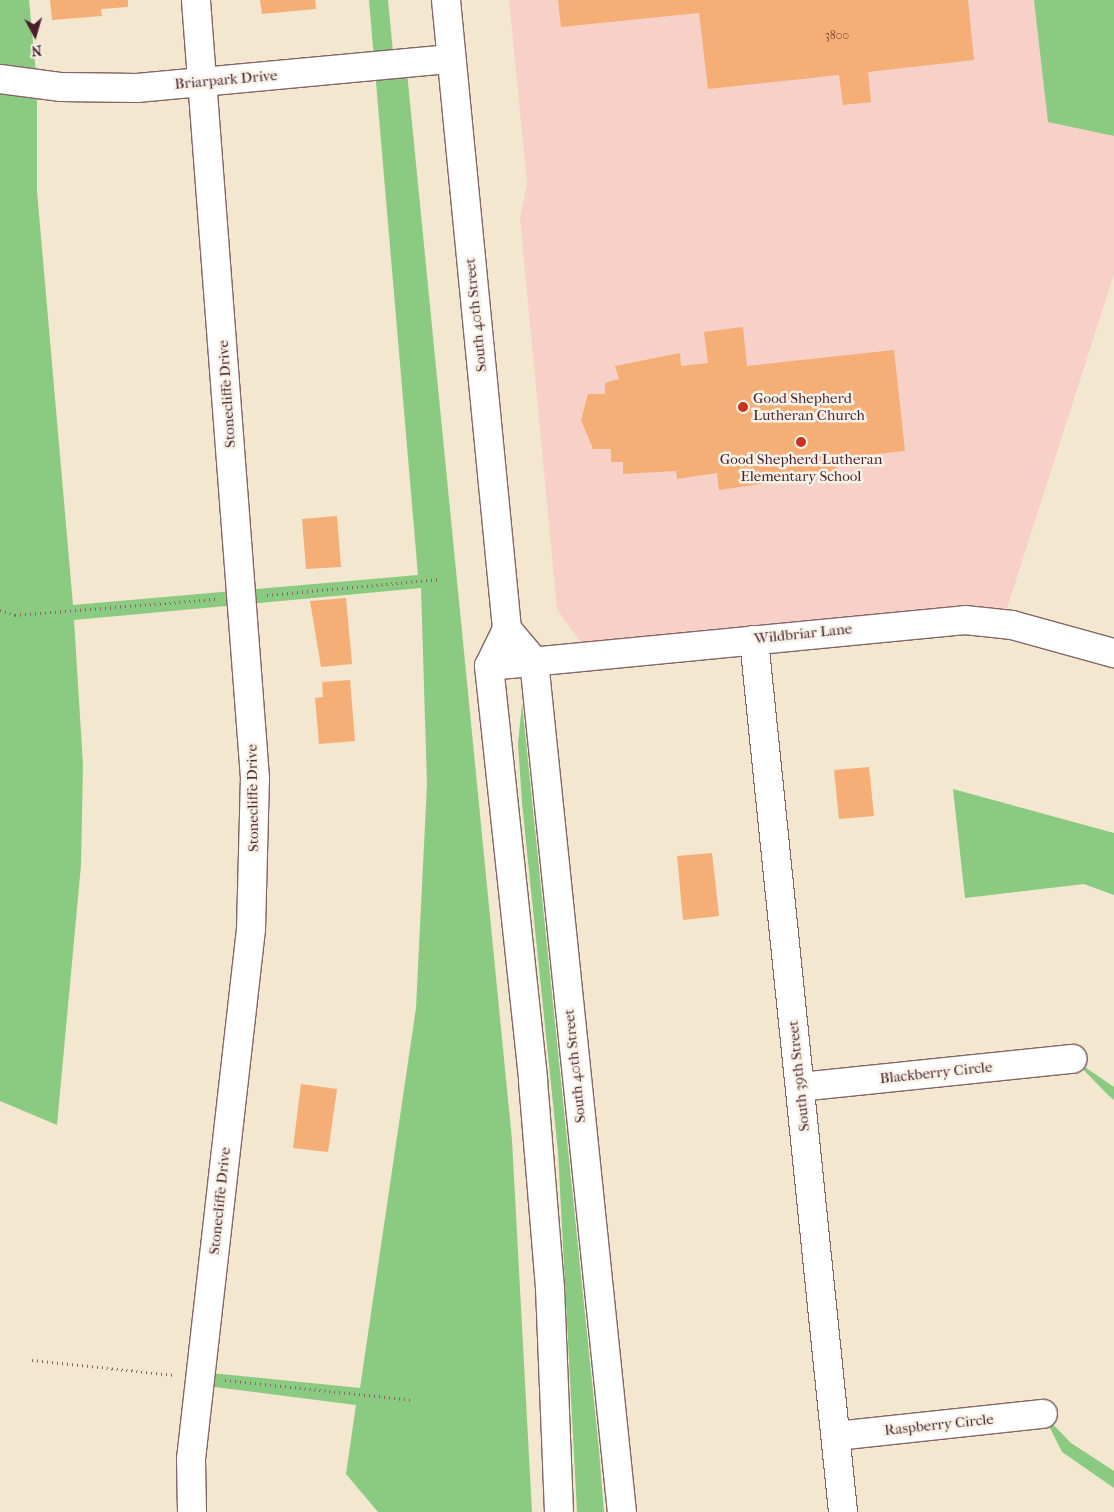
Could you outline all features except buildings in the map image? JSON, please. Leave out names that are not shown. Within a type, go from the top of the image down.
[{"type":"street","name":"Stonecliffe Drive","points":[[192,1512],[191,1459],[250,929],[255,824],[251,718],[196,0]]},
{"type":"street","name":"South 40th Street","points":[[446,0],[508,630]]},
{"type":"street","name":"Briarpark Drive","points":[[0,79],[89,88],[203,82],[451,59]]},
{"type":"street","name":"Wildbriar Lane","points":[[489,666],[965,620],[1012,625],[1114,653]]},
{"type":"street","points":[[534,661],[508,630],[489,666],[533,1081],[550,1288],[559,1512]]},
{"type":"street","name":"South 39th Street","points":[[754,640],[844,1512]]},
{"type":"street","name":"South 40th Street","points":[[534,661],[622,1512]]},
{"type":"street","name":"Blackberry Circle","points":[[800,1087],[1073,1059]]},
{"type":"street","name":"Raspberry Circle","points":[[836,1436],[1043,1414]]},
{"type":"shaded area","name":"Good Shepherd Lutheran Elementary School","points":[[509,0],[1037,0],[1048,121],[1114,136],[1114,274],[1002,624],[590,656],[557,609],[520,219],[527,184]]},
{"type":"green space","points":[[0,0],[29,0],[37,84],[37,191],[73,605],[418,575],[369,0],[388,0],[394,63],[406,62],[512,1140],[532,1512],[378,1512],[346,1474],[356,1405],[199,1385],[201,1372],[360,1388],[416,1008],[427,784],[421,588],[74,620],[83,765],[81,865],[57,1125],[0,1101]]},
{"type":"green space","points":[[1034,0],[1114,0],[1114,136],[1048,122]]},
{"type":"green space","points":[[522,703],[604,1512],[577,1512],[558,1152],[522,803],[518,744]]},
{"type":"green space","points":[[953,789],[1114,833],[1114,895],[1084,884],[965,898]]},
{"type":"green space","points":[[1073,1059],[1114,1087],[1114,1100],[1107,1094]]},
{"type":"green space","points":[[1043,1414],[1071,1443],[1114,1471],[1114,1488],[1062,1452]]},
{"type":"place","name":"Good Shepherd Lutheran Church","points":[[743,407]]},
{"type":"place","name":"Good Shepherd Lutheran Elementary School","points":[[801,442]]}]
